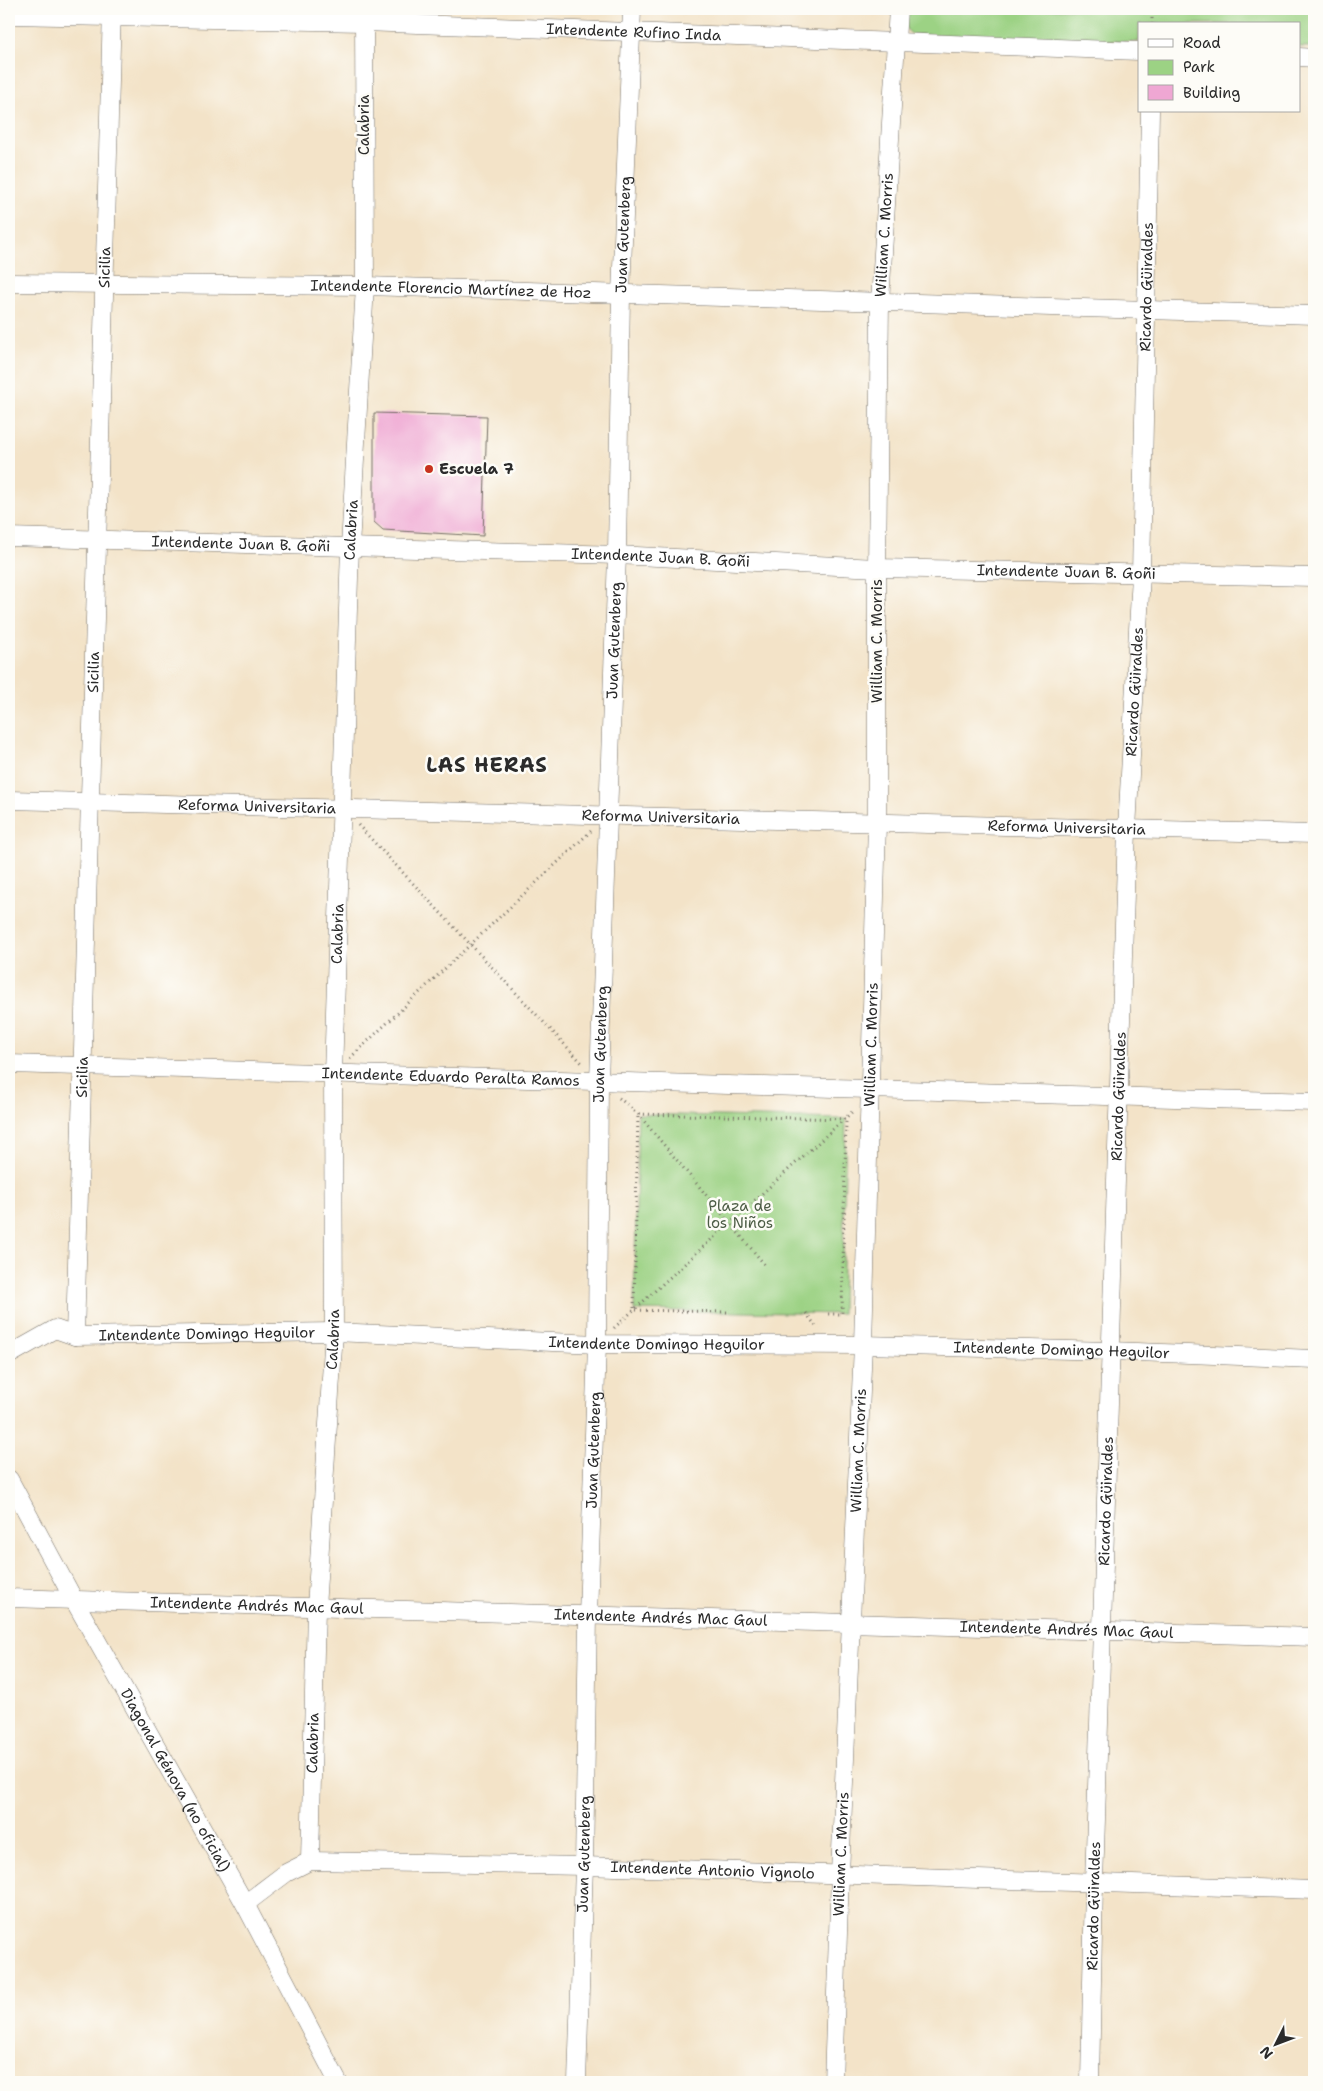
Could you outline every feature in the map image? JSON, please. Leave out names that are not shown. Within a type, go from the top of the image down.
[{"type":"street","name":"Juan Gutenberg","points":[[577,2082],[584,1866],[588,1616],[597,1344],[599,1082],[617,555],[621,294],[632,9]]},
{"type":"street","name":"William C. Morris","points":[[833,2082],[863,1345],[870,1089],[877,822],[880,302],[898,9]]},
{"type":"street","name":"Intendente Rufino Inda","points":[[9,15],[112,13],[364,15],[631,32],[1138,51]]},
{"type":"street","name":"Sicilia","points":[[75,1336],[112,13]]},
{"type":"street","name":"Calabria","points":[[310,1861],[316,1608],[334,1332],[333,1074],[350,547],[365,286],[364,15]]},
{"type":"street","points":[[1300,57],[1314,58]]},
{"type":"street","name":"Ricardo Güiraldes","points":[[1090,2082],[1094,1883],[1127,829],[1141,575],[1150,112]]},
{"type":"street","name":"Intendente Florencio Martínez de Hoz","points":[[9,283],[365,286],[1314,315]]},
{"type":"street","name":"Intendente Juan B. Goñi","points":[[9,537],[617,555],[877,568],[1141,575],[1314,577]]},
{"type":"street","name":"Reforma Universitaria","points":[[9,800],[1314,834]]},
{"type":"street","name":"Intendente Eduardo Peralta Ramos","points":[[9,1064],[1314,1102]]},
{"type":"street","name":"Intendente Domingo Heguilor","points":[[9,1355],[55,1329],[75,1336],[334,1332],[597,1344],[863,1345],[1111,1351],[1314,1360]]},
{"type":"street","name":"Diagonal Génova (no oficial)","points":[[9,1479],[74,1600],[245,1904],[338,2082]]},
{"type":"street","name":"Intendente Andrés Mac Gaul","points":[[9,1598],[1314,1637]]},
{"type":"street","name":"Intendente Antonio Vignolo","points":[[245,1904],[286,1873],[310,1861],[584,1866],[1314,1890]]},
{"type":"path","points":[[1152,9],[1152,22]]},
{"type":"path","points":[[342,808],[599,1082],[638,1114],[765,1265]]},
{"type":"path","points":[[333,1074],[608,816]]},
{"type":"path","points":[[597,1344],[846,1119],[870,1089]]},
{"type":"path","points":[[638,1114],[846,1119]]},
{"type":"path","points":[[634,1310],[638,1114]]},
{"type":"path","points":[[827,1314],[842,1314],[846,1119]]},
{"type":"path","points":[[634,1310],[727,1312]]},
{"type":"green space","points":[[904,9],[1314,9],[1314,47],[1300,47],[1300,22],[1138,22],[1138,42],[914,35],[907,30],[904,21]]},
{"type":"green space","name":"Plaza de los Niños","points":[[638,1114],[846,1119],[842,1314],[634,1310]]},
{"type":"building","name":"Escuela 7","points":[[374,413],[487,416],[483,536],[383,530],[374,522]]},
{"type":"place","name":"Escuela 7","points":[[429,469]]},
{"type":"district","name":"LAS HERAS","points":[[487,765]]}]
